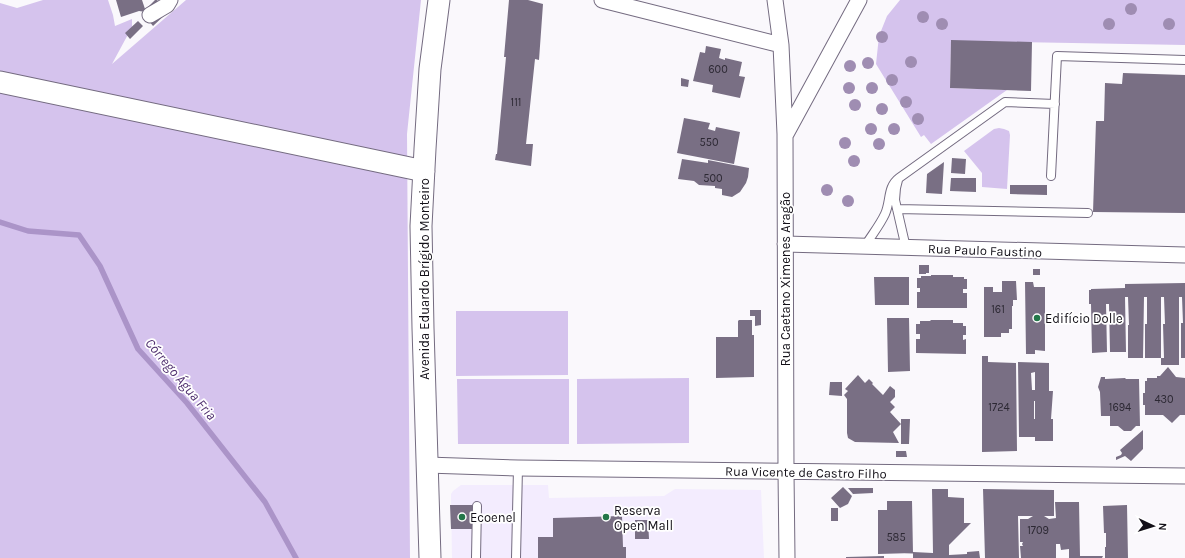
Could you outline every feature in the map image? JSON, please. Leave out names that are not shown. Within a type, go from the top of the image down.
[{"type":"main road","name":"Avenida Eduardo Brígido Monteiro","points":[[430,558],[421,226],[430,69],[440,0]]},
{"type":"main road","points":[[0,82],[424,171]]},
{"type":"street","points":[[150,15],[167,5],[170,0]]},
{"type":"street","points":[[602,0],[781,46]]},
{"type":"street","name":"Rua Caetano Ximenes Aragão","points":[[775,0],[781,46],[785,134],[787,558]]},
{"type":"street","points":[[785,134],[859,0]]},
{"type":"street","name":"Rua Paulo Faustino","points":[[785,244],[1185,255]]},
{"type":"street","name":"Rua Vicente de Castro Filho","points":[[427,465],[518,468],[786,472],[1185,476]]},
{"type":"lane","points":[[1051,176],[1057,56],[1185,60]]},
{"type":"lane","points":[[865,246],[884,216],[889,205],[890,188],[895,180],[1005,102],[1055,104]]},
{"type":"lane","points":[[899,178],[895,200],[906,248]]},
{"type":"lane","points":[[897,209],[1088,213]]},
{"type":"lane","points":[[516,558],[518,468]]},
{"type":"lane","points":[[476,558],[477,506]]},
{"type":"shaded area","points":[[43,0],[108,0],[115,26],[132,19],[132,27],[112,64],[186,0],[421,0],[407,134],[410,558],[0,558],[0,3],[17,8]]},
{"type":"shaded area","points":[[900,0],[1185,0],[1185,45],[951,41],[950,88],[1007,90],[931,144],[924,135],[921,137],[876,64],[879,36],[887,16]]},
{"type":"shaded area","points":[[999,128],[1009,131],[1010,135],[1007,189],[982,187],[982,173],[964,151],[994,129]]},
{"type":"shaded area","points":[[456,311],[568,311],[568,375],[456,376]]},
{"type":"shaded area","points":[[689,378],[689,443],[577,444],[577,379]]},
{"type":"shaded area","points":[[457,379],[569,379],[569,444],[458,444]]},
{"type":"shaded area","name":"Reserva Open Mall","points":[[461,485],[548,485],[549,498],[664,496],[675,489],[761,490],[764,558],[452,558],[451,494]]},
{"type":"building","points":[[116,0],[142,0],[146,12],[139,11],[121,17]]},
{"type":"building","points":[[155,0],[157,0],[168,12],[153,26],[149,21],[155,15],[148,7]]},
{"type":"building","points":[[509,0],[528,0],[543,4],[539,60],[535,59],[526,144],[533,144],[531,166],[495,160],[497,154],[506,57],[504,57]]},
{"type":"building","points":[[138,21],[143,26],[130,39],[125,33]]},
{"type":"building","points":[[951,40],[1032,42],[1031,91],[950,88]]},
{"type":"building","points":[[706,46],[721,49],[719,58],[742,62],[739,76],[745,77],[740,98],[712,92],[713,85],[693,81],[700,52],[705,53]]},
{"type":"building","points":[[1123,73],[1185,75],[1185,213],[1093,212],[1096,121],[1104,121],[1105,83],[1122,84]]},
{"type":"building","points":[[681,78],[689,80],[688,87],[681,86]]},
{"type":"building","points":[[684,118],[710,123],[708,129],[715,131],[716,127],[740,132],[734,164],[677,153]]},
{"type":"building","points":[[952,158],[966,159],[965,174],[951,173]]},
{"type":"building","points":[[682,159],[708,163],[708,160],[749,168],[748,177],[740,192],[732,197],[722,195],[722,189],[715,188],[715,186],[699,185],[694,181],[678,179]]},
{"type":"building","points":[[944,162],[942,194],[926,193],[927,174]]},
{"type":"building","points":[[951,178],[976,178],[976,192],[950,191]]},
{"type":"building","points":[[1010,185],[1047,185],[1047,195],[1010,194]]},
{"type":"building","points":[[919,265],[929,265],[929,273],[919,274]]},
{"type":"building","points":[[1033,269],[1040,269],[1040,275],[1033,275]]},
{"type":"building","points":[[931,275],[953,275],[953,277],[964,277],[964,279],[967,279],[967,289],[963,289],[963,293],[967,293],[967,308],[917,308],[917,292],[920,292],[920,288],[917,288],[917,278]]},
{"type":"building","points":[[874,277],[909,277],[909,305],[875,305]]},
{"type":"building","points":[[1002,281],[1016,281],[1017,300],[1013,300],[1012,329],[1009,329],[1009,333],[1001,333],[1001,337],[984,337],[984,287],[993,287],[993,292],[1002,292]]},
{"type":"building","name":"Edifício Dolle","points":[[1025,282],[1033,282],[1034,287],[1045,287],[1045,313],[1049,313],[1049,323],[1045,323],[1045,351],[1035,350],[1035,354],[1026,354]]},
{"type":"building","points":[[1185,283],[1185,358],[1181,358],[1181,323],[1183,323],[1182,297],[1179,297],[1179,365],[1161,365],[1161,358],[1145,358],[1147,297],[1144,297],[1143,358],[1128,358],[1128,297],[1125,297],[1126,352],[1110,352],[1109,304],[1106,304],[1107,352],[1092,353],[1091,304],[1089,304],[1089,290],[1125,288],[1125,284]],"holes":[[[1161,297],[1164,297],[1164,358],[1161,358]]]},
{"type":"building","points":[[750,310],[761,310],[761,325],[755,326],[755,316],[750,316]]},
{"type":"building","points":[[887,318],[909,318],[910,371],[888,372]]},
{"type":"building","points":[[739,320],[752,320],[752,335],[754,335],[754,377],[716,378],[716,337],[738,337]]},
{"type":"building","points":[[953,320],[953,323],[963,323],[963,326],[966,326],[966,335],[963,335],[963,340],[966,339],[966,354],[916,353],[916,339],[920,339],[920,334],[916,334],[916,324],[920,324],[920,321]]},
{"type":"building","points":[[982,356],[988,356],[988,362],[1016,363],[1017,451],[982,452]]},
{"type":"building","points":[[1018,362],[1049,363],[1049,391],[1053,391],[1051,419],[1053,419],[1053,441],[1035,441],[1035,437],[1019,437]],"holes":[[[1035,372],[1035,390],[1032,390],[1031,373]],[[1035,401],[1035,419],[1034,419]]]},
{"type":"building","points":[[1168,367],[1176,377],[1185,378],[1185,415],[1180,415],[1172,423],[1163,415],[1145,415],[1145,405],[1143,405],[1145,381],[1147,381],[1147,378],[1157,378],[1157,376],[1160,376]]},
{"type":"building","points":[[858,375],[865,383],[869,379],[883,395],[890,386],[895,390],[895,397],[890,402],[895,407],[890,412],[901,424],[893,432],[899,443],[855,442],[848,438],[847,399],[844,395],[848,391],[845,389]]},
{"type":"building","points":[[1101,377],[1105,377],[1105,379],[1139,379],[1140,426],[1136,426],[1131,431],[1124,431],[1118,426],[1110,426],[1110,416],[1101,416],[1100,392],[1098,387]]},
{"type":"building","points":[[830,382],[842,382],[842,396],[829,395]]},
{"type":"building","points":[[901,419],[910,419],[909,444],[901,444]]},
{"type":"building","points":[[1143,430],[1143,449],[1131,461],[1125,456],[1116,460],[1116,457],[1122,453],[1120,450]]},
{"type":"building","points":[[896,451],[906,451],[907,457],[896,457]]},
{"type":"building","points":[[843,487],[852,496],[848,504],[840,508],[831,498]]},
{"type":"building","points":[[848,488],[873,488],[873,493],[853,494]]},
{"type":"building","points":[[932,489],[948,489],[948,497],[964,498],[964,523],[971,523],[949,545],[949,555],[967,554],[967,552],[979,551],[980,558],[913,558],[913,552],[933,553]]},
{"type":"building","points":[[983,489],[1054,490],[1054,516],[1044,516],[1049,519],[1056,518],[1055,502],[1079,502],[1080,556],[1103,556],[1102,558],[1069,558],[1069,549],[1061,550],[1060,544],[1056,544],[1056,558],[1021,558],[1020,546],[1023,546],[1023,542],[1020,542],[1020,519],[1028,519],[1033,516],[1018,516],[1019,558],[985,558]]},
{"type":"building","points":[[887,501],[912,501],[913,553],[878,554],[878,510],[887,510]]},
{"type":"building","name":"Ecoenel","points":[[450,505],[472,505],[473,529],[451,529]]},
{"type":"building","points":[[1127,505],[1128,558],[1105,558],[1106,533],[1104,533],[1103,506]]},
{"type":"building","points":[[831,508],[838,508],[838,521],[831,521]]},
{"type":"building","points":[[622,516],[623,547],[626,547],[626,558],[538,558],[538,537],[553,537],[553,518]]},
{"type":"building","points":[[635,520],[648,520],[649,539],[635,539]]},
{"type":"building","points":[[884,556],[884,558],[846,558],[846,557]]},
{"type":"waterway","name":"Córrego Água Fria","points":[[0,222],[28,231],[79,235],[100,266],[138,349],[187,403],[265,502],[296,558]]},
{"type":"place","name":"Edifício Dolle","points":[[1037,318]]},
{"type":"place","name":"Ecoenel","points":[[462,517]]},
{"type":"place","name":"Reserva Open Mall","points":[[606,517]]}]
